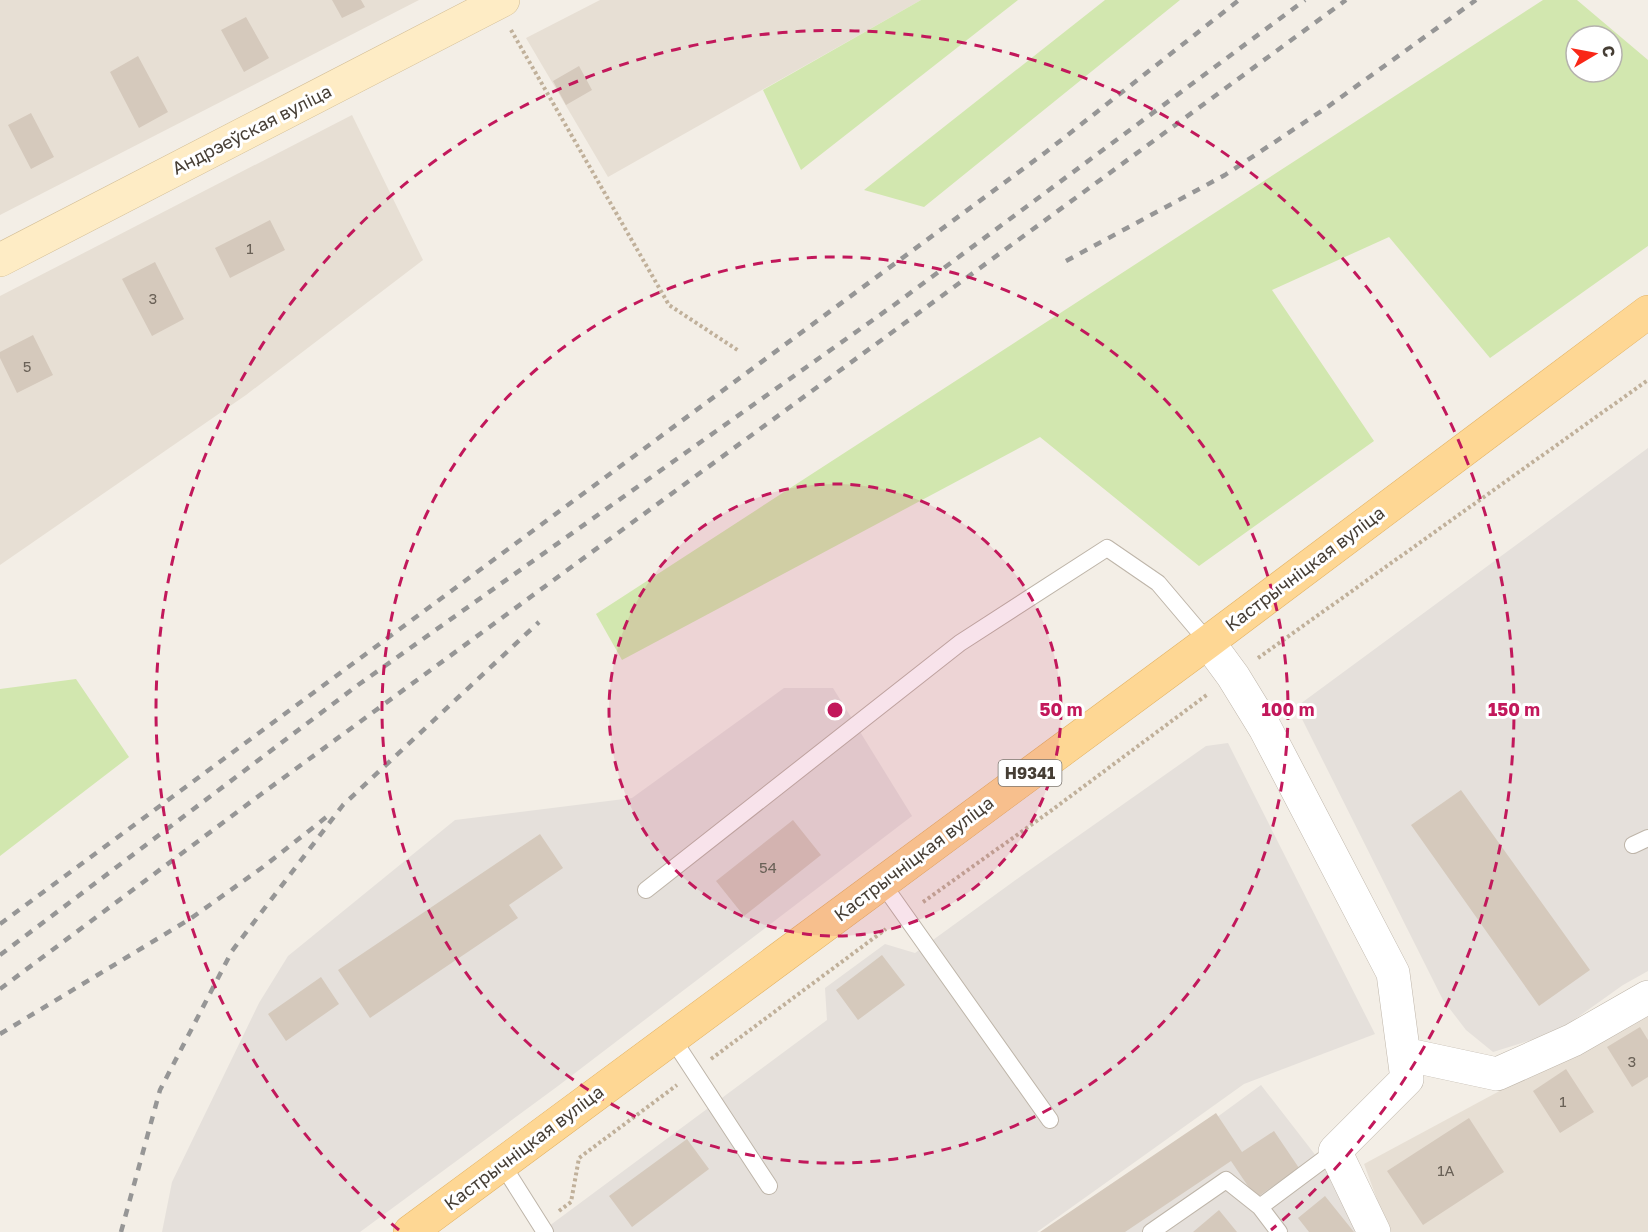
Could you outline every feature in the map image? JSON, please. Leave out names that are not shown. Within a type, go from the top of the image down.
[{"type":"main road","name":"Андрэеўская вуліца","points":[[0,260],[500,2]]},
{"type":"main road","name":"Кастрычніцкая вуліца","points":[[410,1232],[1208,642],[1648,312]]},
{"type":"street","points":[[1208,642],[1233,676],[1265,728],[1393,973],[1407,1078],[1335,1151],[1374,1232]]},
{"type":"street","points":[[1404,1054],[1497,1074],[1573,1040],[1648,997]]},
{"type":"lane","points":[[646,890],[960,643],[1107,548],[1158,583],[1208,642]]},
{"type":"lane","points":[[882,883],[1050,1120]]},
{"type":"lane","points":[[672,1038],[769,1186]]},
{"type":"lane","points":[[1260,1207],[1335,1151]]},
{"type":"lane","points":[[502,1164],[543,1228]]},
{"type":"lane","points":[[1151,1232],[1226,1180],[1260,1207],[1279,1232]]},
{"type":"path","points":[[500,2],[669,305],[739,351]]},
{"type":"path","points":[[543,1228],[571,1202],[579,1158],[905,915],[1233,676],[1648,380]]},
{"type":"shaded area","points":[[0,0],[419,0],[0,215]]},
{"type":"shaded area","points":[[600,0],[921,0],[608,177],[526,38]]},
{"type":"shaded area","points":[[352,115],[423,260],[246,395],[0,565],[0,296]]},
{"type":"shaded area","points":[[1648,448],[1648,971],[1623,985],[1557,1032],[1493,1052],[1466,1030],[1443,1000],[1296,707]]},
{"type":"shaded area","points":[[784,688],[833,688],[912,816],[558,1086],[360,1232],[162,1232],[172,1182],[259,1003],[288,956],[455,820],[632,798]]},
{"type":"shaded area","points":[[1228,743],[1375,1034],[1244,1084],[1037,1232],[541,1232],[827,1020],[825,988],[885,944],[915,953],[1206,746]]},
{"type":"shaded area","points":[[1648,1011],[1648,1232],[1389,1232],[1364,1164]]},
{"type":"shaded area","points":[[1261,1085],[1375,1232],[1060,1232]]},
{"type":"green space","points":[[921,0],[1018,0],[801,170],[763,90]]},
{"type":"green space","points":[[1105,0],[1180,0],[924,207],[864,190]]},
{"type":"green space","points":[[1543,0],[1577,0],[1605,24],[1564,24],[1564,84],[1624,84],[1624,40],[1648,60],[1648,246],[1490,358],[1389,237],[1272,290],[1374,441],[1199,566],[1040,437],[622,660],[596,614]]},
{"type":"green space","points":[[76,679],[129,757],[0,856],[0,689]]},
{"type":"building","points":[[332,0],[361,0],[365,7],[342,18]]},
{"type":"building","points":[[246,17],[269,58],[244,72],[221,30]]},
{"type":"building","points":[[138,56],[168,112],[139,128],[110,72]]},
{"type":"building","points":[[579,66],[592,90],[566,105],[553,81]]},
{"type":"building","points":[[31,113],[54,157],[31,169],[8,125]]},
{"type":"building","points":[[270,220],[285,250],[230,278],[215,248]]},
{"type":"building","points":[[155,262],[184,319],[152,336],[122,279]]},
{"type":"building","points":[[33,335],[53,375],[17,393],[0,358],[0,352]]},
{"type":"building","points":[[1461,790],[1590,970],[1539,1006],[1411,825]]},
{"type":"building","points":[[793,820],[821,855],[744,916],[716,881]]},
{"type":"building","points":[[540,834],[563,868],[509,905],[518,918],[370,1018],[338,970]]},
{"type":"building","points":[[882,955],[905,985],[858,1020],[836,990]]},
{"type":"building","points":[[321,977],[339,1004],[286,1041],[268,1014]]},
{"type":"building","points":[[1640,1027],[1648,1040],[1648,1077],[1632,1087],[1607,1047]]},
{"type":"building","points":[[1566,1069],[1594,1112],[1560,1133],[1533,1091]]},
{"type":"building","points":[[1216,1113],[1242,1152],[1274,1131],[1299,1168],[1256,1198],[1231,1161],[1125,1232],[1040,1232]]},
{"type":"building","points":[[1469,1118],[1504,1172],[1423,1225],[1387,1171]]},
{"type":"building","points":[[687,1139],[709,1169],[632,1227],[609,1196]]},
{"type":"building","points":[[1325,1196],[1354,1232],[1309,1232],[1298,1218]]},
{"type":"building","points":[[1219,1210],[1237,1232],[1193,1232]]},
{"type":"railway","points":[[0,924],[1046,152],[1239,0]]},
{"type":"railway","points":[[0,955],[358,685],[894,305],[1305,0]]},
{"type":"railway","points":[[0,989],[260,795],[1346,0]]},
{"type":"railway","points":[[1066,261],[1225,175],[1326,108],[1476,0]]},
{"type":"railway","points":[[121,1232],[160,1090],[232,951],[343,805],[539,622]]},
{"type":"railway","points":[[0,1034],[190,919],[263,867],[329,815]]}]
